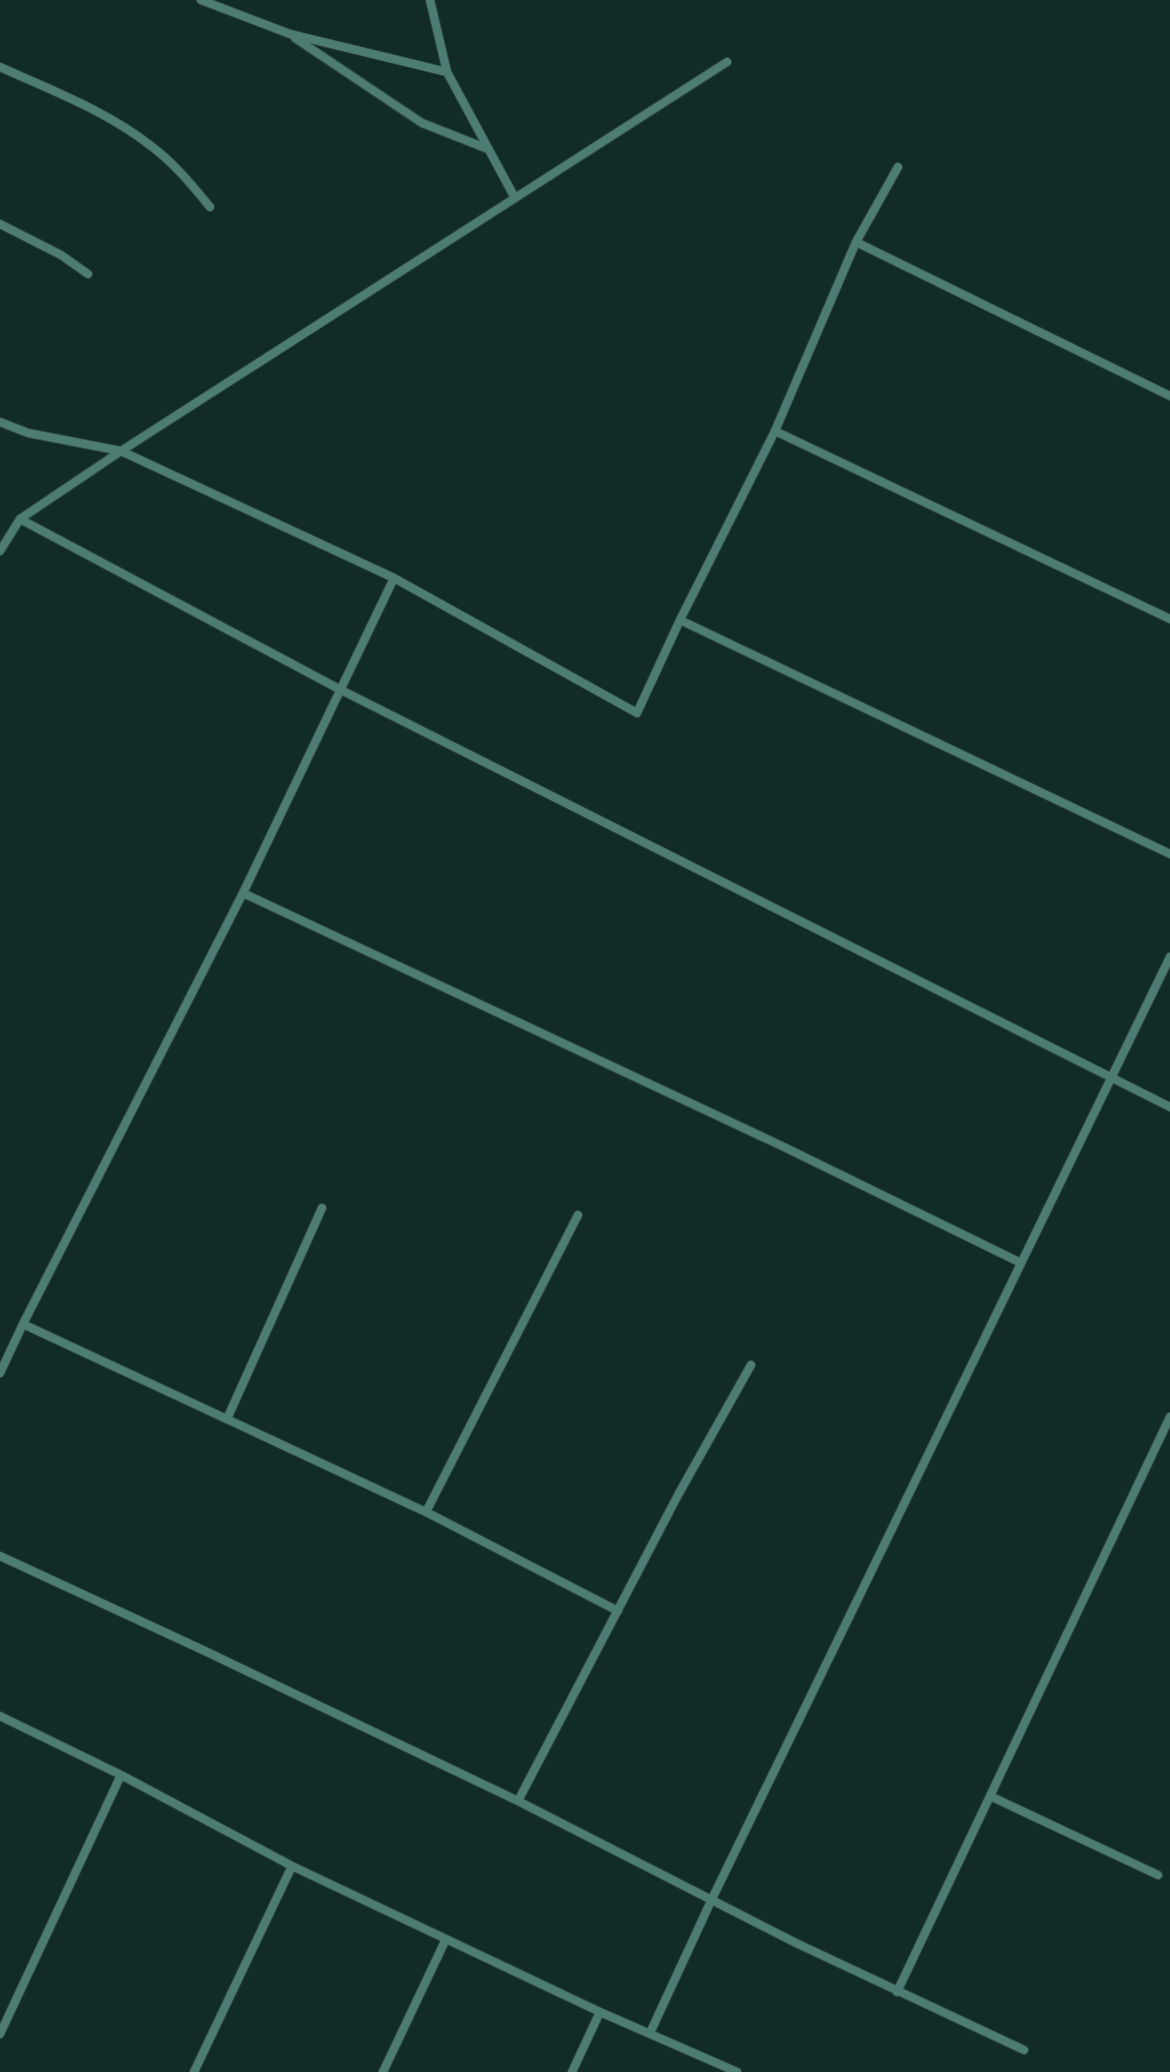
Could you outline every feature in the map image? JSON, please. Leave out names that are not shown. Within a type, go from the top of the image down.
[{"type":"street","points":[[201,0],[290,34],[446,72]]},
{"type":"street","points":[[430,0],[446,72],[516,198]]},
{"type":"street","points":[[290,34],[422,123],[488,149]]},
{"type":"street","points":[[0,551],[20,519],[121,452],[727,62]]},
{"type":"street","points":[[0,67],[116,122],[151,146],[184,176],[210,207]]},
{"type":"street","points":[[0,422],[28,433],[121,452],[394,578],[637,713],[680,620],[775,431],[856,242],[898,167]]},
{"type":"street","points":[[0,224],[61,255],[88,274]]},
{"type":"street","points":[[856,242],[1170,396]]},
{"type":"street","points":[[775,431],[1170,619]]},
{"type":"street","points":[[20,519],[341,690],[1111,1079],[1170,1107]]},
{"type":"street","points":[[0,1373],[23,1324],[243,892],[394,578]]},
{"type":"street","points":[[680,620],[1170,854]]},
{"type":"street","points":[[243,892],[784,1147],[1021,1263]]},
{"type":"street","points":[[650,2033],[711,1901],[1170,957]]},
{"type":"street","points":[[227,1419],[322,1208]]},
{"type":"street","points":[[426,1512],[578,1215]]},
{"type":"street","points":[[23,1324],[426,1512],[618,1611]]},
{"type":"street","points":[[518,1801],[678,1495],[751,1365]]},
{"type":"street","points":[[897,1992],[1170,1417]]},
{"type":"street","points":[[0,1556],[205,1651],[518,1801],[711,1901],[897,1992],[1024,2050]]},
{"type":"street","points":[[0,1716],[121,1775],[292,1866],[600,2012],[737,2072]]},
{"type":"street","points":[[0,2034],[121,1775]]},
{"type":"street","points":[[990,1796],[1158,1875]]},
{"type":"street","points":[[194,2072],[292,1866]]},
{"type":"street","points":[[383,2072],[446,1939]]},
{"type":"street","points":[[572,2072],[600,2012]]}]
